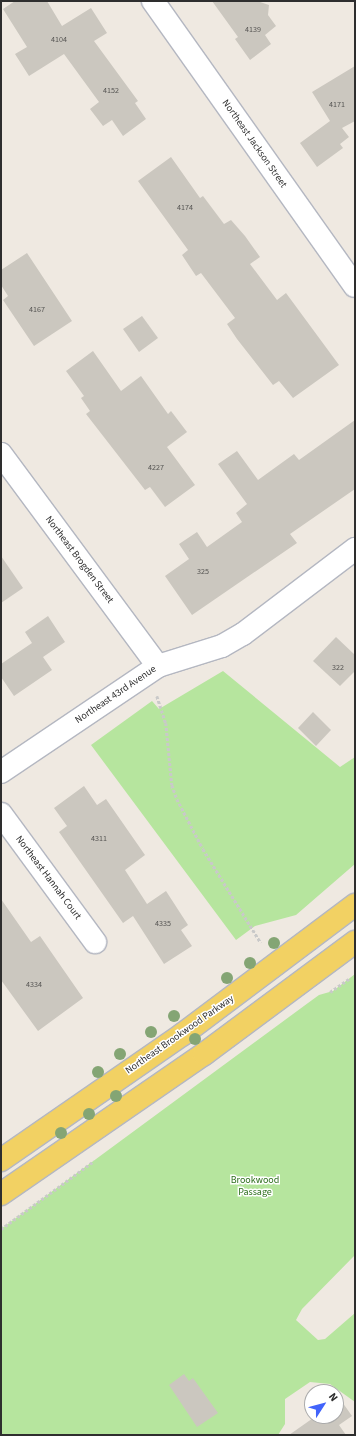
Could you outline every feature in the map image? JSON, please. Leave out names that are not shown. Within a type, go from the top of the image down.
[{"type":"main road","name":"Northeast Brookwood Parkway","points":[[1,1160],[183,1034],[355,905]]},
{"type":"main road","points":[[1,1194],[204,1054],[355,942]]},
{"type":"street","name":"Northeast Jackson Street","points":[[154,1],[355,286]]},
{"type":"street","name":"Northeast Brogden Street","points":[[1,454],[158,666]]},
{"type":"street","name":"Northeast 43rd Avenue","points":[[1,772],[158,666],[222,646],[232,640],[355,549]]},
{"type":"street","name":"Northeast Hannah Court","points":[[1,814],[96,942]]},
{"type":"path","points":[[155,693],[166,723],[171,780],[177,799],[199,842],[261,943]]},
{"type":"green space","points":[[223,671],[340,767],[355,757],[355,864],[296,915],[255,926],[236,940],[91,745],[152,701],[159,709]]},
{"type":"green space","name":"Brookwood Passage","points":[[355,974],[355,1255],[302,1309],[296,1320],[318,1340],[325,1339],[355,1313],[355,1402],[344,1394],[344,1384],[310,1382],[304,1384],[304,1386],[285,1399],[285,1424],[278,1435],[1,1435],[1,1229],[319,995],[333,991]]},
{"type":"building","points":[[15,1],[47,1],[62,26],[91,8],[107,33],[94,41],[138,101],[135,103],[146,119],[123,136],[112,120],[103,126],[90,109],[99,102],[64,54],[29,76],[15,54],[27,47],[3,9]]},
{"type":"building","points":[[212,1],[257,1],[269,5],[268,15],[276,26],[265,35],[271,44],[250,60],[235,39],[238,37]]},
{"type":"building","points":[[355,66],[355,121],[342,128],[349,137],[340,144],[343,148],[317,167],[300,143],[330,121],[312,92]]},
{"type":"building","points":[[171,157],[200,198],[203,196],[224,224],[231,220],[245,236],[260,257],[250,264],[277,300],[286,293],[339,365],[293,398],[279,381],[273,385],[237,339],[227,324],[235,318],[201,273],[196,276],[182,255],[188,250],[138,181]]},
{"type":"building","points":[[27,253],[72,321],[34,346],[3,300],[8,296],[1,285],[1,270]]},
{"type":"building","points":[[142,316],[158,338],[139,352],[123,329]]},
{"type":"building","points":[[93,351],[121,391],[141,376],[168,414],[171,411],[187,432],[167,447],[195,485],[165,507],[150,487],[145,490],[86,414],[90,411],[81,398],[84,396],[66,371]]},
{"type":"building","points":[[355,420],[355,489],[290,534],[297,543],[192,615],[165,576],[189,559],[179,544],[197,532],[207,547],[242,522],[236,513],[247,504],[218,464],[237,451],[258,480],[294,454],[299,460]]},
{"type":"building","points":[[1,556],[23,588],[1,603]]},
{"type":"building","points":[[48,616],[65,642],[43,657],[52,670],[14,696],[1,677],[1,664],[32,643],[25,632]]},
{"type":"building","points":[[336,637],[355,655],[355,671],[340,686],[313,661]]},
{"type":"building","points":[[313,712],[331,730],[316,746],[298,728]]},
{"type":"building","points":[[84,786],[97,805],[106,799],[145,855],[125,870],[147,904],[166,891],[188,925],[181,930],[192,946],[164,964],[133,916],[123,923],[59,832],[67,826],[54,808]]},
{"type":"building","points":[[1,899],[31,942],[40,936],[83,998],[38,1031],[1,980]]},
{"type":"building","points":[[184,1374],[189,1381],[193,1378],[218,1413],[197,1427],[169,1385]]},
{"type":"building","points":[[344,1405],[352,1416],[344,1422]]},
{"type":"building","points":[[305,1424],[340,1424],[339,1425],[346,1435],[289,1435]]}]
